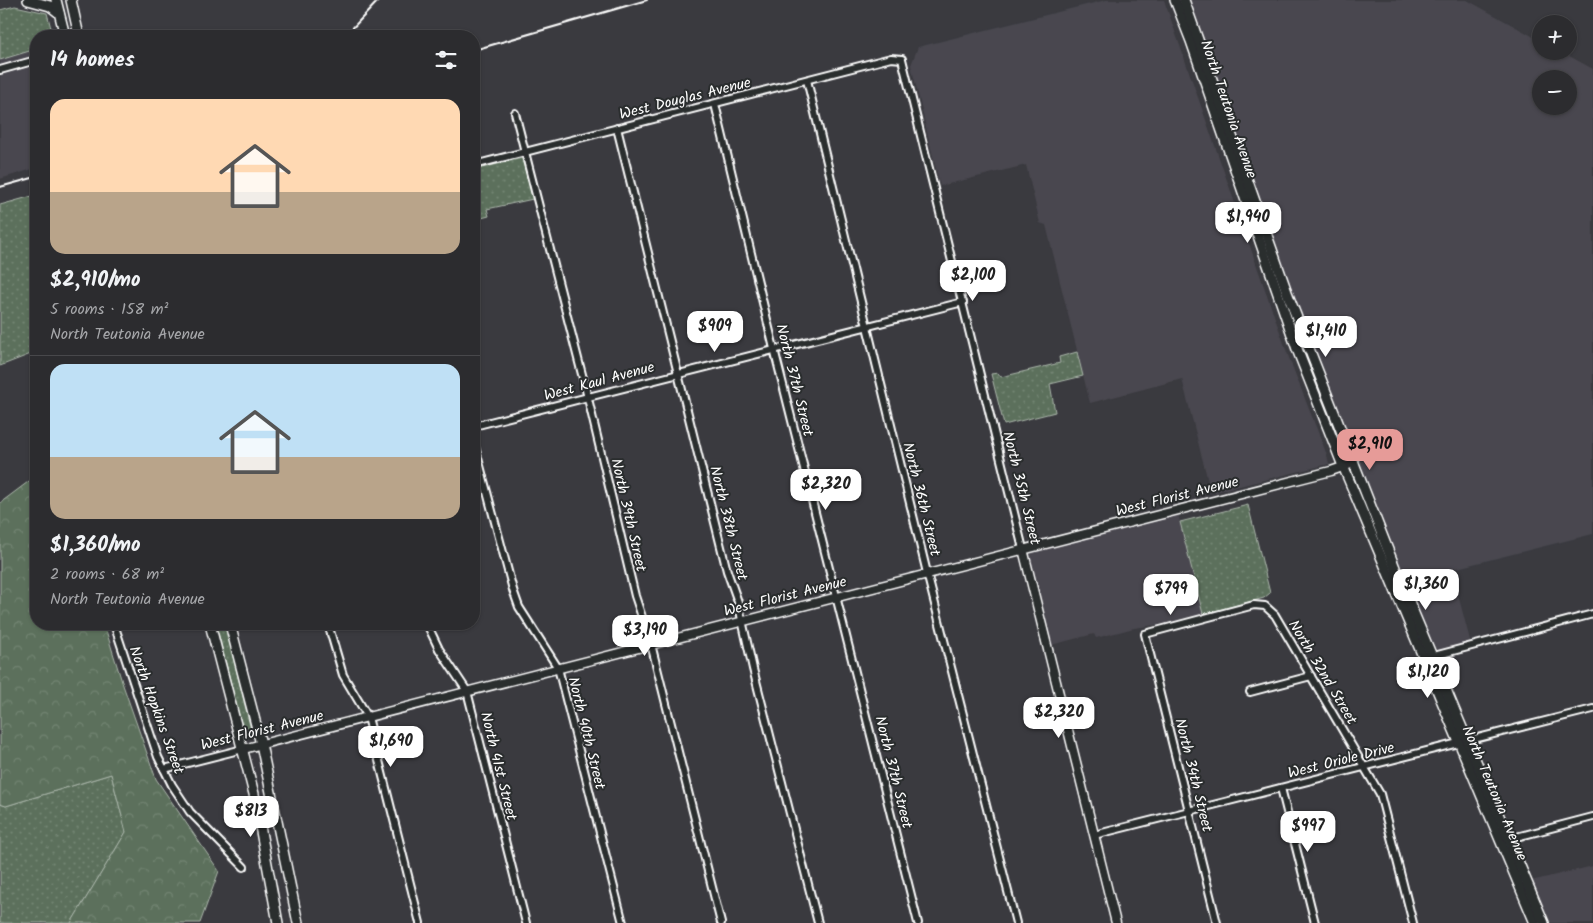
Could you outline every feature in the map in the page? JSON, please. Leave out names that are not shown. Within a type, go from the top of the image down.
[{"type":"main road","points":[[28,0],[50,6],[59,13]]},
{"type":"main road","points":[[56,0],[63,30]]},
{"type":"main road","points":[[71,0],[78,30]]},
{"type":"main road","name":"North Teutonia Avenue","points":[[1175,0],[1297,349],[1343,466],[1428,657],[1505,840],[1544,923]]},
{"type":"main road","name":"North Teutonia Avenue","points":[[1184,0],[1282,280],[1428,657]]},
{"type":"main road","points":[[212,630],[254,794],[278,923]]},
{"type":"main road","points":[[232,630],[261,744],[298,923]]},
{"type":"main road","name":"North Teutonia Avenue","points":[[1505,840],[1535,923]]},
{"type":"street","name":"West Douglas Avenue","points":[[480,163],[891,58],[902,59]]},
{"type":"street","name":"North 35th Street","points":[[902,59],[1116,923]]},
{"type":"street","points":[[0,70],[30,62]]},
{"type":"street","name":"North 36th Street","points":[[807,80],[927,573],[1016,923]]},
{"type":"street","name":"North 37th Street","points":[[716,104],[774,349],[918,923]]},
{"type":"street","name":"North 39th Street","points":[[515,113],[588,397],[635,594],[651,644],[722,923]]},
{"type":"street","name":"North 38th Street","points":[[617,128],[727,572],[738,602],[818,923]]},
{"type":"street","name":"West Kaul Avenue","points":[[480,424],[963,302]]},
{"type":"street","name":"West Florist Avenue","points":[[164,769],[1354,463]]},
{"type":"street","name":"North 40th Street","points":[[480,466],[519,607],[558,668],[622,923]]},
{"type":"street","name":"North 32nd Street","points":[[1145,634],[1254,605],[1265,606],[1275,615],[1383,800],[1413,923]]},
{"type":"street","points":[[1428,657],[1593,614]]},
{"type":"street","name":"North Hopkins Street","points":[[116,630],[164,769],[184,804],[244,867]]},
{"type":"street","points":[[330,630],[343,675],[368,717],[420,923]]},
{"type":"street","name":"North 41st Street","points":[[430,630],[439,649],[467,692],[526,923]]},
{"type":"street","name":"North 34th Street","points":[[1145,634],[1217,923]]},
{"type":"street","points":[[1250,692],[1311,676]]},
{"type":"street","name":"West Oriole Drive","points":[[1094,835],[1593,709]]},
{"type":"street","points":[[1281,788],[1315,923]]},
{"type":"street","points":[[1505,840],[1593,817]]},
{"type":"shaded area","points":[[1106,0],[1164,0],[1289,358],[1329,464],[1211,493],[1182,379],[1090,403],[1046,225],[1040,223],[1026,165],[940,186],[911,65],[918,47]]},
{"type":"shaded area","points":[[1184,0],[1467,0],[1532,36],[1532,60],[1576,60],[1593,69],[1593,534],[1401,582],[1350,453]]},
{"type":"shaded area","points":[[30,51],[30,170],[0,179],[0,60]]},
{"type":"shaded area","points":[[1177,510],[1203,614],[1096,638],[1094,634],[1047,646],[1023,549]]},
{"type":"shaded area","points":[[1456,587],[1471,644],[1433,656],[1408,599]]},
{"type":"shaded area","points":[[1593,866],[1593,923],[1544,923],[1527,882]]},
{"type":"green space","points":[[15,6],[47,13],[51,30],[30,30],[30,51],[0,60],[0,10]]},
{"type":"green space","points":[[522,158],[533,199],[487,209],[489,216],[480,218],[480,168]]},
{"type":"green space","points":[[30,197],[30,354],[0,366],[0,205]]},
{"type":"green space","points":[[1077,352],[1083,376],[1050,384],[1055,412],[1004,425],[991,374],[998,373],[1001,377],[1060,363],[1059,357]]},
{"type":"green space","points":[[30,480],[30,630],[106,630],[156,779],[219,871],[200,923],[71,923],[126,832],[111,774],[6,806],[0,804],[0,503]]},
{"type":"green space","points":[[1248,505],[1270,593],[1264,598],[1203,614],[1180,522]]},
{"type":"green space","points":[[218,630],[226,630],[251,730],[243,731]]},
{"type":"green space","points":[[111,774],[126,832],[71,923],[0,923],[0,804],[6,806]]},
{"type":"railway","points":[[351,30],[379,0]]},
{"type":"railway","points":[[480,48],[647,0]]},
{"type":"railway","points":[[0,187],[30,179]]}]
